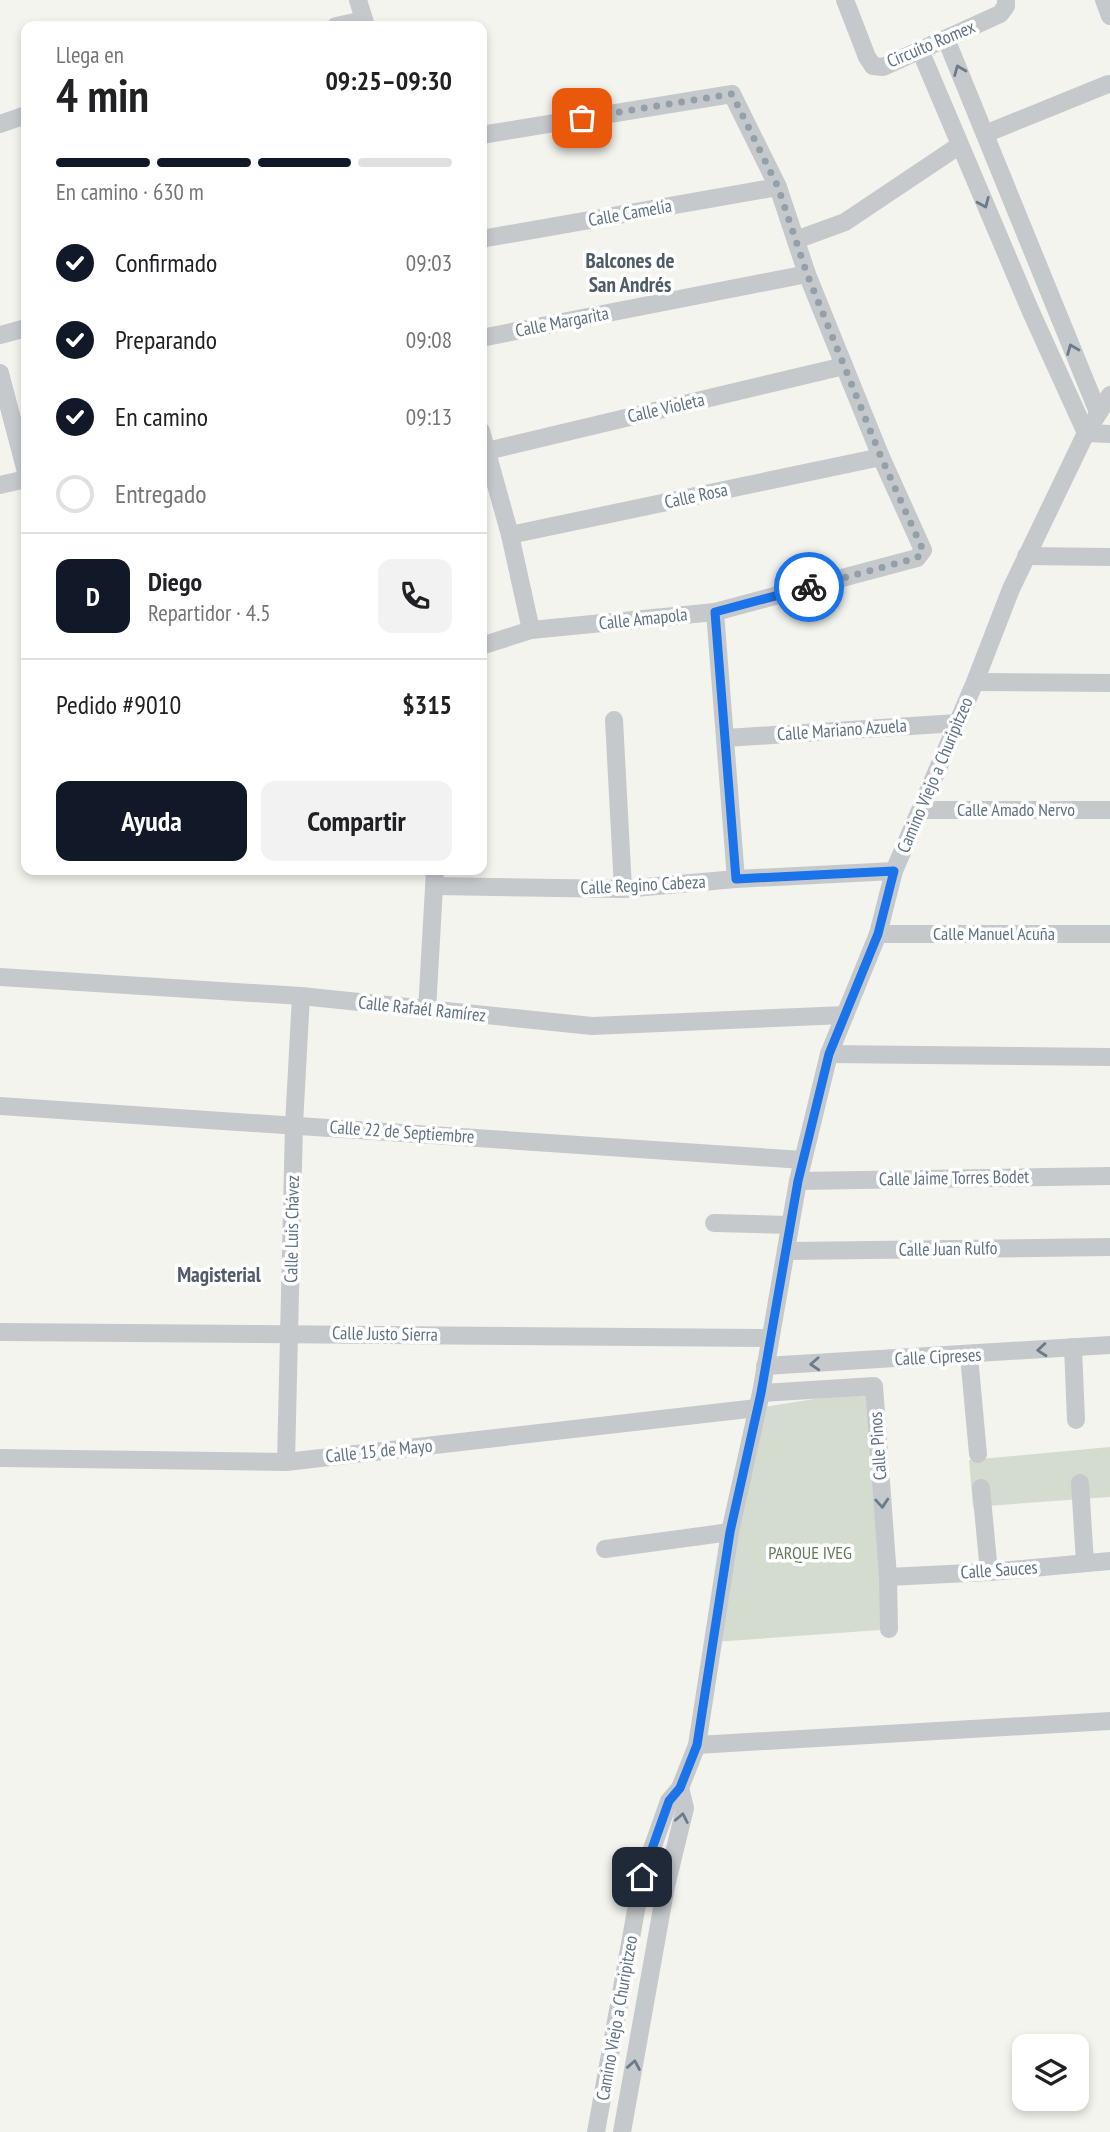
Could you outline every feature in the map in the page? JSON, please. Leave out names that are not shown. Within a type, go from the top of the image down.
[{"type":"street","points":[[358,0],[364,21]]},
{"type":"street","name":"Circuito Romex","points":[[845,0],[867,57],[873,66],[883,67],[1000,14],[1006,6],[1006,0]]},
{"type":"street","points":[[1104,0],[1110,16]]},
{"type":"street","points":[[946,39],[1098,412]]},
{"type":"street","points":[[920,50],[1031,312],[1086,433],[1110,434]]},
{"type":"street","points":[[796,240],[845,222],[962,151],[1108,84]]},
{"type":"street","points":[[487,134],[732,94],[778,187],[807,274],[881,457]]},
{"type":"street","points":[[951,124],[976,112]]},
{"type":"street","points":[[0,124],[21,118]]},
{"type":"street","name":"Calle Camelia","points":[[487,238],[778,187]]},
{"type":"street","name":"Calle Margarita","points":[[487,337],[807,274]]},
{"type":"street","points":[[1031,312],[1053,302]]},
{"type":"street","points":[[0,335],[21,329]]},
{"type":"street","name":"Calle Violeta","points":[[487,451],[844,366]]},
{"type":"street","points":[[0,373],[21,453]]},
{"type":"street","name":"Camino Viejo a Churipitzeo","points":[[596,2132],[642,1877],[669,1801],[680,1788],[697,1745],[730,1532],[759,1401],[798,1181],[829,1054],[878,934],[894,871],[975,682],[1011,589],[1086,433],[1110,395]]},
{"type":"street","points":[[487,451],[510,535],[531,630]]},
{"type":"street","name":"Calle Rosa","points":[[510,535],[881,457]]},
{"type":"street","name":"Calle Amapola","points":[[487,644],[531,630],[715,612],[917,558],[923,550],[881,457]]},
{"type":"street","points":[[0,485],[21,480]]},
{"type":"street","points":[[1026,556],[1110,557]]},
{"type":"street","points":[[715,612],[736,879]]},
{"type":"street","points":[[975,682],[1110,683]]},
{"type":"street","points":[[614,720],[623,889]]},
{"type":"street","name":"Calle Mariano Azuela","points":[[726,738],[957,723]]},
{"type":"street","name":"Calle Amado Nervo","points":[[921,810],[1110,810]]},
{"type":"street","name":"Calle Regino Cabeza","points":[[435,878],[623,889],[736,879],[894,871]]},
{"type":"street","points":[[427,1010],[435,878]]},
{"type":"street","name":"Calle Manuel Acuña","points":[[878,934],[1110,934]]},
{"type":"street","name":"Calle Rafaél Ramírez","points":[[0,977],[301,996],[592,1026],[845,1015]]},
{"type":"street","name":"Calle Luis Chávez","points":[[286,1462],[294,1125],[301,996]]},
{"type":"street","points":[[829,1054],[1110,1057]]},
{"type":"street","name":"Calle 22 de Septiembre","points":[[0,1106],[803,1160]]},
{"type":"street","name":"Calle Jaime Torres Bodet","points":[[798,1181],[1110,1176]]},
{"type":"street","points":[[714,1223],[790,1225]]},
{"type":"street","name":"Calle Juan Rulfo","points":[[786,1251],[1110,1247]]},
{"type":"street","name":"Calle Justo Sierra","points":[[0,1332],[770,1338]]},
{"type":"street","name":"Calle Cipreses","points":[[765,1366],[969,1356],[1110,1345]]},
{"type":"street","points":[[1073,1347],[1076,1420]]},
{"type":"street","points":[[969,1356],[978,1454]]},
{"type":"street","name":"Calle Pinos","points":[[759,1401],[874,1386],[888,1577]]},
{"type":"street","name":"Calle 15 de Mayo","points":[[0,1458],[286,1462],[759,1401]]},
{"type":"street","points":[[1080,1483],[1085,1563]]},
{"type":"street","points":[[981,1488],[989,1572]]},
{"type":"street","points":[[605,1549],[730,1532]]},
{"type":"street","name":"Calle Sauces","points":[[888,1577],[989,1572],[1110,1561]]},
{"type":"street","points":[[888,1577],[889,1629]]},
{"type":"street","points":[[697,1745],[1110,1721]]},
{"type":"street","name":"Camino Viejo a Churipitzeo","points":[[622,2132],[666,1885],[685,1808],[680,1788]]},
{"type":"green space","name":"PARQUE IVEG","points":[[877,1389],[894,1629],[714,1642],[757,1408]]},
{"type":"green space","points":[[1110,1447],[1110,1497],[973,1507],[969,1460]]},
{"type":"way so far","points":[[582,118],[732,94],[778,187],[807,274],[881,457],[923,550],[917,558],[809,587]]},
{"type":"district","name":"Balcones de San Andrés","points":[[630,273]]},
{"type":"district","name":"Magisterial","points":[[219,1275]]},
{"type":"route","points":[[642,1877],[669,1801],[680,1788],[697,1745],[730,1532],[761,1393],[798,1181],[829,1054],[878,934],[894,871],[736,879],[715,612],[809,587]]}]
